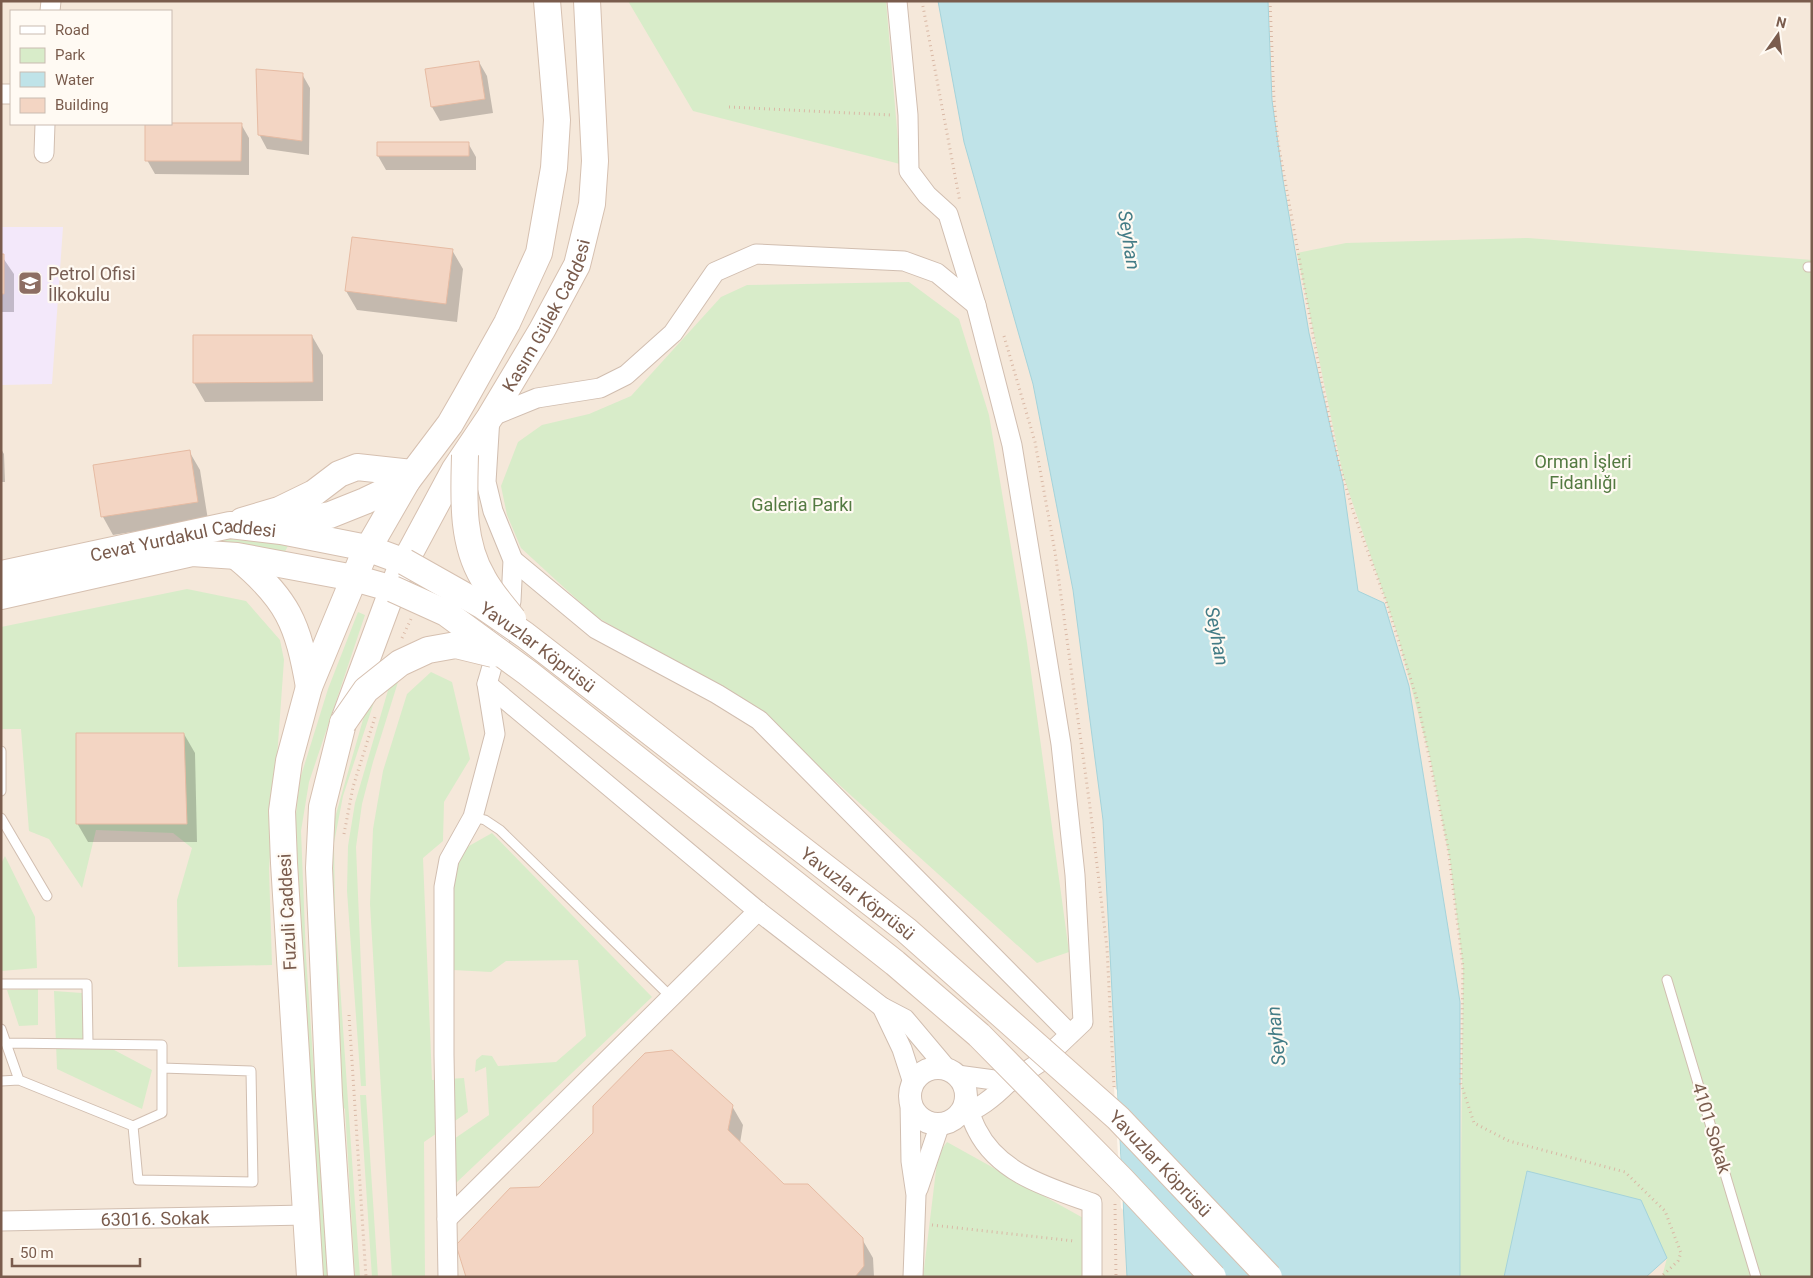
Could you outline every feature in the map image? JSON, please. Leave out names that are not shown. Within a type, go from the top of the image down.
[{"type":"main road","name":"Kasım Gülek Caddesi","points":[[361,561],[410,477],[450,424],[507,323],[539,253],[554,168],[557,120],[548,13]]},
{"type":"main road","name":"Kasım Gülek Caddesi","points":[[399,575],[465,455],[542,330],[577,265],[590,213],[595,161],[587,13]]},
{"type":"main road","points":[[465,455],[464,502],[469,542],[482,578],[525,635]]},
{"type":"main road","points":[[230,525],[278,510],[314,493],[339,474],[357,467],[410,477]]},
{"type":"main road","points":[[261,528],[330,515],[365,502],[410,477]]},
{"type":"main road","name":"Cevat Yurdakul Caddesi","points":[[1,574],[230,525],[261,528],[361,561]]},
{"type":"main road","name":"Cevat Yurdakul Caddesi","points":[[1,596],[192,553],[361,561]]},
{"type":"main road","points":[[237,556],[274,592],[289,613],[298,632],[309,687]]},
{"type":"main road","points":[[361,561],[399,575]]},
{"type":"main road","name":"Fuzuli Caddesi","points":[[310,1277],[282,811],[289,761],[309,687],[361,561]]},
{"type":"main road","name":"Yavuzlar Köprüsü","points":[[399,575],[418,600],[446,613],[508,658],[895,963],[979,1035],[1122,1180],[1213,1277]]},
{"type":"main road","name":"Yavuzlar Köprüsü","points":[[399,575],[483,606],[525,635],[906,930],[1118,1118],[1269,1277]]},
{"type":"main road","name":"Fuzuli Caddesi","points":[[341,1277],[329,1095],[319,868],[322,807],[343,723],[399,575]]},
{"type":"main road","points":[[343,723],[366,690],[400,663],[428,650],[456,645],[508,658]]},
{"type":"street","points":[[882,1008],[902,1049],[912,1092],[914,1112],[921,1119],[958,1114],[991,1100],[1009,1082],[1042,1060],[1083,1022],[1075,875],[1061,744],[1012,445],[976,306],[948,214],[927,195],[909,171],[908,115],[897,1]]},
{"type":"street","points":[[44,152],[45,125]]},
{"type":"street","points":[[448,1277],[444,887],[449,860],[473,817],[495,734],[486,684],[511,601],[513,560],[493,511],[486,482],[490,417],[537,398],[600,388],[626,375],[673,333],[715,272],[756,254],[904,261],[936,273],[976,306]]},
{"type":"street","points":[[513,560],[596,629],[717,694],[759,720],[1070,1034]]},
{"type":"street","points":[[486,684],[758,911],[882,1008],[905,1019],[952,1072],[966,1091],[958,1114],[916,1195]]},
{"type":"street","points":[[447,1219],[758,911]]},
{"type":"street","points":[[913,1277],[917,1224],[916,1195],[911,1160],[912,1092],[928,1070],[938,1068],[1009,1082]]},
{"type":"street","points":[[958,1114],[977,1131],[996,1155],[1025,1178],[1092,1203],[1092,1277]]},
{"type":"street","name":"63016. Sokak","points":[[1,1221],[307,1215]]},
{"type":"lane","points":[[1,750],[1,791]]},
{"type":"lane","points":[[473,817],[485,820],[500,830],[671,997]]},
{"type":"lane","points":[[1,818],[47,896]]},
{"type":"lane","name":"4101 Sokak","points":[[1667,980],[1756,1277]]},
{"type":"lane","points":[[1,984],[87,984],[88,1042]]},
{"type":"lane","points":[[1,1029],[19,1080]]},
{"type":"lane","points":[[1,1080],[19,1080],[133,1126],[162,1113],[162,1045],[88,1042],[6,1043]]},
{"type":"lane","points":[[133,1126],[138,1180],[253,1182],[251,1071],[162,1068]]},
{"type":"path","points":[[1270,1],[1274,100],[1278,142],[1330,423],[1353,511],[1386,602],[1417,699],[1448,848],[1463,967],[1461,1084],[1474,1123],[1509,1141],[1625,1172],[1665,1211],[1681,1253],[1678,1261],[1661,1277]]},
{"type":"path","points":[[729,107],[908,115]]},
{"type":"path","points":[[400,644],[418,600]]},
{"type":"path","points":[[343,838],[353,786],[375,715]]},
{"type":"path","points":[[348,1007],[366,1277]]},
{"type":"path","points":[[917,1224],[1092,1243]]},
{"type":"shaded area","points":[[1,1],[1812,1],[1812,1277],[1,1277]]},
{"type":"shaded area","name":"Petrol Ofisi İlkokulu","points":[[1,227],[63,227],[52,384],[1,385]]},
{"type":"green space","points":[[628,1],[886,1],[900,164],[693,111]]},
{"type":"green space","name":"Orman İşleri Fidanlığı","points":[[1528,238],[1812,260],[1812,1277],[1662,1277],[1667,1258],[1527,1172],[1504,1277],[1460,1277],[1463,967],[1450,861],[1430,758],[1397,633],[1343,475],[1297,253],[1346,243]]},
{"type":"green space","name":"Galeria Parkı","points":[[909,282],[959,319],[989,415],[1027,643],[1069,952],[1037,963],[754,708],[595,616],[521,548],[507,515],[501,486],[518,442],[542,425],[589,414],[631,396],[721,297],[747,285]]},
{"type":"green space","points":[[236,536],[289,544],[281,559],[235,544],[1,584]]},
{"type":"green space","points":[[187,589],[246,601],[280,640],[284,660],[269,869],[272,965],[178,967],[177,900],[192,848],[173,833],[96,830],[82,888],[49,839],[29,831],[21,729],[1,729],[1,627]]},
{"type":"green space","points":[[358,612],[365,615],[309,782],[301,831],[306,956],[328,1277],[322,1277],[294,831],[300,779],[328,689]]},
{"type":"green space","points":[[431,672],[452,682],[470,759],[444,802],[443,841],[423,858],[432,1080],[464,1078],[468,1112],[424,1142],[425,1277],[392,1277],[370,904],[373,829],[383,771],[407,694]]},
{"type":"green space","points":[[391,680],[398,682],[362,804],[356,847],[366,1086],[361,1086],[347,891],[348,846],[355,803]]},
{"type":"green space","points":[[376,696],[343,796],[334,843],[335,911],[360,1277],[355,1277],[345,1109],[342,1106],[328,842],[364,716]]},
{"type":"green space","points":[[492,833],[652,997],[456,1183],[451,1141],[489,1115],[486,1067],[475,1072],[476,1060],[482,1055],[492,1056],[498,1066],[556,1062],[586,1036],[578,960],[506,961],[491,972],[453,970],[453,855]]},
{"type":"green space","points":[[5,856],[35,917],[37,968],[1,971],[1,864]]},
{"type":"green space","points":[[38,989],[38,1025],[19,1026],[7,990]]},
{"type":"green space","points":[[54,991],[82,993],[84,1034],[152,1070],[142,1109],[57,1069]]},
{"type":"green space","points":[[360,1095],[366,1095],[378,1277],[372,1277]]},
{"type":"green space","points":[[947,1142],[1085,1219],[1084,1277],[923,1277],[938,1154]]},
{"type":"water","name":"Seyhan","points":[[938,1],[1268,1],[1272,100],[1283,180],[1309,333],[1343,483],[1358,591],[1384,603],[1409,686],[1460,1002],[1460,1277],[1127,1277],[1103,820],[1073,590],[1033,384],[964,142]]},
{"type":"water","points":[[1527,1171],[1641,1200],[1667,1258],[1646,1277],[1504,1277]]},
{"type":"pier","points":[[1114,1087],[1117,1090],[1123,1210],[1121,1208]]},
{"type":"building","points":[[479,61],[485,99],[431,107],[425,69]]},
{"type":"building","points":[[256,69],[303,73],[302,141],[258,135]]},
{"type":"building","points":[[242,123],[241,161],[145,161],[145,125]]},
{"type":"building","points":[[377,142],[469,142],[469,156],[377,156]]},
{"type":"building","points":[[352,237],[453,249],[446,304],[345,291]]},
{"type":"building","points":[[1,254],[4,254],[4,294],[1,294]]},
{"type":"building","points":[[193,335],[312,335],[313,382],[193,383]]},
{"type":"building","points":[[190,450],[198,502],[101,517],[93,465]]},
{"type":"building","points":[[76,733],[184,733],[187,824],[76,824]]},
{"type":"building","points":[[672,1050],[733,1105],[728,1130],[784,1184],[808,1184],[863,1238],[864,1266],[855,1277],[466,1277],[456,1245],[510,1188],[539,1187],[593,1133],[593,1106],[645,1053]]},
{"type":"place","name":"Petrol Ofisi İlkokulu","points":[[30,283]]}]
